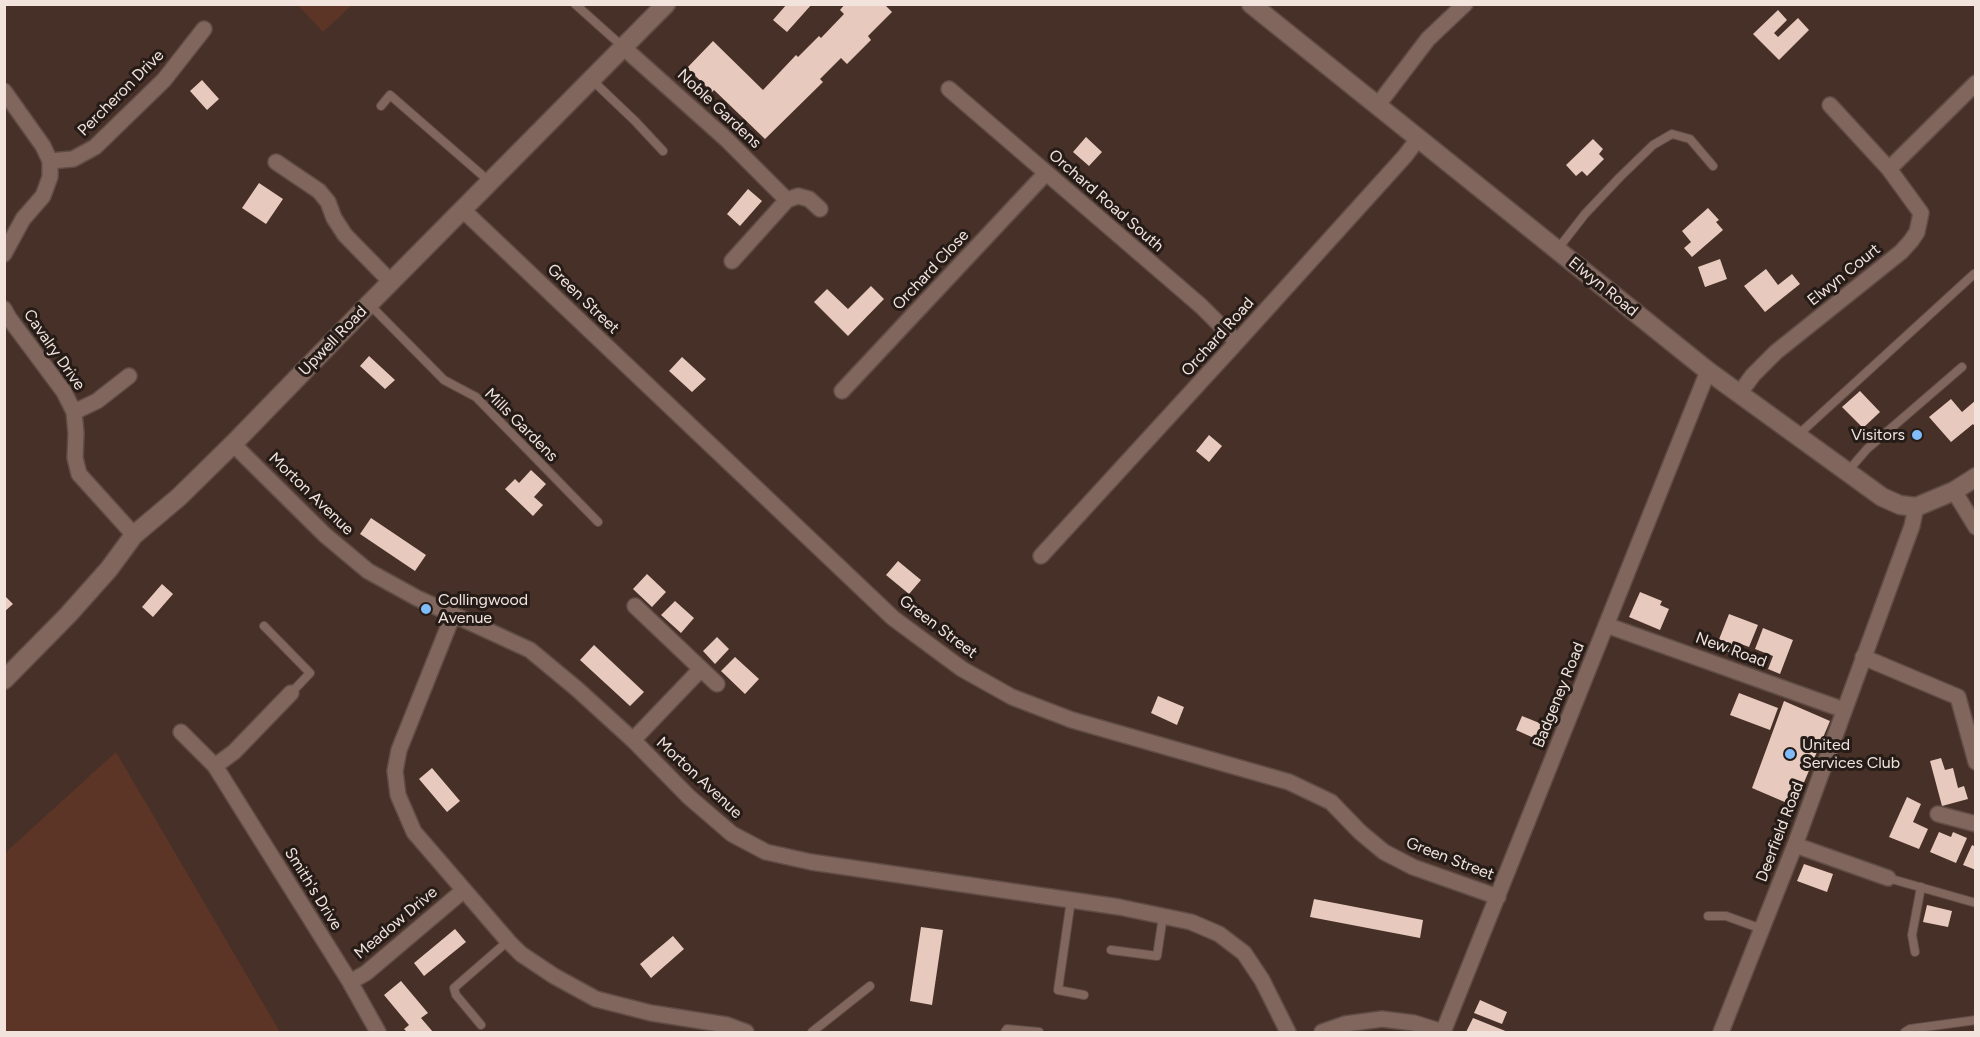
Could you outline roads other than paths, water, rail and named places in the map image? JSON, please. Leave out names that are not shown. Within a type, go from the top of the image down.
[{"type":"main road","name":"Upwell Road","points":[[4,680],[68,615],[109,569],[134,535],[179,497],[233,444],[666,4]]},
{"type":"main road","name":"Elwyn Road","points":[[1251,4],[1708,371],[1882,497],[1900,505],[1916,507]]},
{"type":"main road","points":[[1916,507],[1954,491],[1976,477]]},
{"type":"street","points":[[1377,106],[1428,39],[1465,4]]},
{"type":"street","name":"Percheron Drive","points":[[50,161],[73,159],[95,147],[164,80],[204,29]]},
{"type":"street","name":"Noble Gardens","points":[[624,48],[726,138],[787,200]]},
{"type":"street","name":"Orchard Road South","points":[[949,89],[1201,306],[1237,342]]},
{"type":"street","points":[[1889,169],[1973,90]]},
{"type":"street","points":[[4,92],[43,146],[50,161],[50,177],[43,196],[23,219],[4,254]]},
{"type":"street","name":"Elwyn Court","points":[[1739,394],[1753,375],[1776,352],[1901,252],[1917,232],[1921,213],[1889,169],[1830,105]]},
{"type":"street","name":"Orchard Road","points":[[1041,556],[1237,342],[1418,139]]},
{"type":"street","points":[[276,162],[319,190],[345,235],[391,282]]},
{"type":"street","name":"Orchard Close","points":[[842,391],[1046,173]]},
{"type":"street","points":[[732,261],[787,200],[798,196],[809,199],[820,209]]},
{"type":"street","name":"Green Street","points":[[463,210],[893,618],[962,669],[1012,697],[1072,720],[1289,782],[1331,802],[1360,832],[1384,852],[1413,867],[1498,897]]},
{"type":"street","name":"Cavalry Drive","points":[[4,309],[64,392],[74,412],[75,458],[79,474],[134,535]]},
{"type":"street","name":"Badgeney Road","points":[[1443,1032],[1708,371]]},
{"type":"street","name":"Cavalry Drive","points":[[74,412],[97,401],[129,376]]},
{"type":"street","name":"Morton Avenue","points":[[233,444],[325,535],[368,571],[417,598],[530,650],[633,740],[689,797],[732,834],[766,852],[811,862],[1071,900],[1191,922],[1220,934],[1244,953],[1262,980],[1288,1032]]},
{"type":"street","points":[[1954,491],[1976,527]]},
{"type":"street","name":"Deerfield Road","points":[[1721,1032],[1795,845],[1912,526],[1916,507]]},
{"type":"street","points":[[635,606],[717,684]]},
{"type":"street","points":[[453,615],[402,741],[395,771],[398,795],[414,832],[508,941],[521,954],[554,976],[596,999],[651,1013],[727,1025],[746,1032]]},
{"type":"street","name":"New Road","points":[[1606,625],[1844,710]]},
{"type":"street","points":[[1863,657],[1958,697],[1976,762]]},
{"type":"street","points":[[633,740],[701,669]]},
{"type":"street","points":[[215,766],[234,752],[291,693]]},
{"type":"street","name":"Smith's Drive","points":[[180,732],[215,766],[350,982],[378,1032]]},
{"type":"street","points":[[1938,814],[1975,822]]},
{"type":"street","points":[[1795,845],[1888,878]]},
{"type":"street","name":"Meadow Drive","points":[[350,982],[366,973],[464,890]]},
{"type":"street","points":[[1322,1032],[1345,1024],[1382,1019],[1414,1023],[1443,1032]]},
{"type":"lane","points":[[575,4],[624,48]]},
{"type":"lane","points":[[592,80],[663,151]]},
{"type":"lane","points":[[381,106],[390,95],[490,182]]},
{"type":"lane","points":[[1557,250],[1585,214],[1620,177],[1653,145],[1672,134],[1690,139],[1713,166]]},
{"type":"lane","points":[[1797,436],[1974,274]]},
{"type":"lane","name":"Mills Gardens","points":[[369,304],[444,380],[476,397],[598,522]]},
{"type":"lane","points":[[1846,472],[1867,449],[1962,367]]},
{"type":"lane","points":[[264,626],[310,673],[291,693]]},
{"type":"lane","points":[[1888,878],[1976,903]]},
{"type":"lane","points":[[1915,952],[1912,935],[1921,887]]},
{"type":"lane","points":[[1071,900],[1058,990],[1084,995]]},
{"type":"lane","points":[[1112,950],[1157,956],[1163,916]]},
{"type":"lane","points":[[1708,916],[1726,916],[1762,929]]},
{"type":"lane","points":[[481,1025],[456,995],[454,988],[508,941]]},
{"type":"lane","points":[[812,1032],[870,986]]},
{"type":"lane","points":[[1905,1032],[1910,1029],[1976,1020]]},
{"type":"lane","points":[[1005,1032],[1007,1029],[1039,1032]]},
{"type":"place","name":"Visitors","points":[[1917,435]]},
{"type":"place","name":"Collingwood Avenue","points":[[426,609]]},
{"type":"place","name":"United Services Club","points":[[1790,754]]}]
